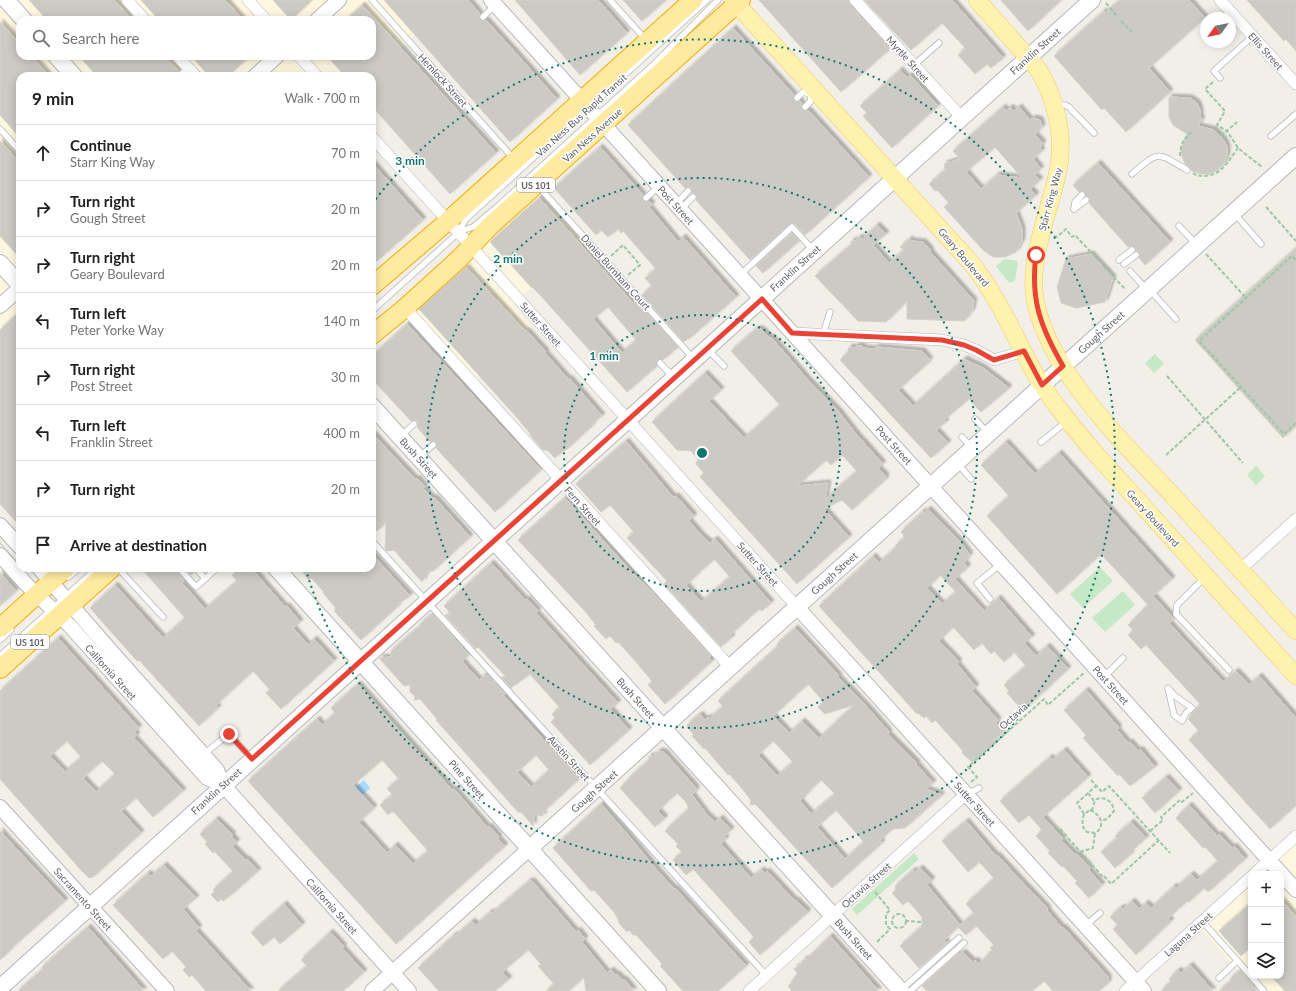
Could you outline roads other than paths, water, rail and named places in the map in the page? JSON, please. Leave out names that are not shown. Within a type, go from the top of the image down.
[{"type":"highway","name":"Van Ness Avenue","points":[[376,332],[405,308],[460,258],[490,226],[537,184],[647,42],[693,0]]},
{"type":"highway","name":"Van Ness Avenue","points":[[376,278],[453,227],[515,161],[593,112],[737,1]]},
{"type":"highway","name":"US 101","points":[[0,628],[54,594],[103,572]]},
{"type":"highway","name":"US 101","points":[[0,669],[54,594]]},
{"type":"main road","points":[[6,0],[20,16]]},
{"type":"main road","name":"Starr King Way","points":[[977,0],[1029,57],[1038,69],[1045,81],[1054,105],[1059,138],[1059,163],[1057,176],[1036,252],[1034,291],[1040,321],[1063,366]]},
{"type":"main road","name":"Franklin Street","points":[[0,988],[1092,0]]},
{"type":"main road","name":"Geary Boulevard","points":[[737,1],[812,92],[895,178],[982,277],[1001,308],[1042,385],[1067,420],[1296,676]]},
{"type":"main road","points":[[60,60],[70,72]]},
{"type":"main road","name":"Gough Street","points":[[529,848],[956,463],[967,443],[989,433],[1148,289],[1202,250],[1233,212],[1296,156]]},
{"type":"main road","points":[[0,263],[16,281]]},
{"type":"main road","points":[[1063,366],[1083,394],[1108,424],[1296,631]]},
{"type":"main road","name":"Bush Street","points":[[376,410],[866,953],[903,991]]},
{"type":"main road","name":"Pine Street","points":[[280,572],[658,991]]},
{"type":"street","points":[[127,0],[141,16]]},
{"type":"street","points":[[248,0],[262,16]]},
{"type":"street","points":[[321,16],[339,0]]},
{"type":"street","name":"Myrtle Street","points":[[855,0],[962,118]]},
{"type":"street","name":"Ellis Street","points":[[1220,0],[1228,12]]},
{"type":"street","name":"Post Street","points":[[493,2],[1296,890]]},
{"type":"street","name":"Ellis Street","points":[[1236,21],[1253,36],[1296,84]]},
{"type":"street","points":[[180,60],[187,72]]},
{"type":"street","points":[[259,72],[273,60]]},
{"type":"street","points":[[303,60],[313,72]]},
{"type":"street","name":"Sutter Street","points":[[376,141],[1140,986]]},
{"type":"street","points":[[0,306],[16,292]]},
{"type":"street","name":"Fern Street","points":[[405,308],[730,667]]},
{"type":"street","points":[[792,333],[942,340],[970,348],[994,360],[1024,351]]},
{"type":"street","points":[[1240,570],[1296,519]]},
{"type":"street","points":[[0,525],[16,543]]},
{"type":"street","name":"California Street","points":[[0,555],[16,567]]},
{"type":"street","name":"California Street","points":[[24,572],[54,594],[204,754],[217,770],[223,785],[409,991]]},
{"type":"street","name":"California Street","points":[[41,572],[69,625],[207,778],[223,785]]},
{"type":"street","name":"Octavia Street","points":[[748,991],[867,884],[964,792]]},
{"type":"street","name":"Sacramento Street","points":[[0,807],[167,991]]},
{"type":"street","points":[[1257,871],[1296,836]]},
{"type":"street","name":"Gough Street","points":[[372,991],[529,848]]},
{"type":"street","name":"Laguna Street","points":[[1125,991],[1140,986],[1202,922],[1248,880]]},
{"type":"lane","name":"Hemlock Street","points":[[372,0],[515,161]]},
{"type":"lane","points":[[610,0],[647,42]]},
{"type":"lane","name":"Van Ness Bus Rapid Transit","points":[[453,227],[473,227],[497,207],[707,0]]},
{"type":"lane","name":"Van Ness Bus Rapid Transit","points":[[376,307],[453,227],[466,219],[593,112],[653,65],[718,0]]},
{"type":"lane","points":[[483,17],[493,2]]},
{"type":"lane","points":[[1219,78],[1214,71],[1253,36]]},
{"type":"lane","points":[[914,65],[939,43]]},
{"type":"lane","points":[[797,98],[804,92],[812,92],[811,101],[805,107]]},
{"type":"lane","points":[[1054,105],[1065,105],[1069,107],[1094,133]]},
{"type":"lane","points":[[1271,136],[1296,114]]},
{"type":"lane","points":[[0,128],[16,146]]},
{"type":"lane","points":[[1132,174],[1150,158],[1159,155],[1166,157],[1187,170]]},
{"type":"lane","name":"Daniel Burnham Court","points":[[537,184],[694,359]]},
{"type":"lane","points":[[646,198],[660,186]]},
{"type":"lane","points":[[678,206],[688,191]]},
{"type":"lane","points":[[678,206],[693,197]]},
{"type":"lane","points":[[1233,212],[1261,244]]},
{"type":"lane","points":[[1179,226],[1202,250]]},
{"type":"lane","points":[[740,275],[792,227],[814,251]]},
{"type":"lane","points":[[1121,262],[1134,252]]},
{"type":"lane","points":[[1130,271],[1176,319]]},
{"type":"lane","points":[[823,334],[830,312]]},
{"type":"lane","points":[[707,348],[724,366]]},
{"type":"lane","points":[[660,363],[674,378]]},
{"type":"lane","points":[[976,419],[989,433]]},
{"type":"lane","points":[[1041,442],[1067,420]]},
{"type":"lane","points":[[400,437],[414,424]]},
{"type":"lane","points":[[419,458],[433,445]]},
{"type":"lane","points":[[956,463],[971,479]]},
{"type":"lane","name":"Austin Street","points":[[376,545],[766,975]]},
{"type":"lane","points":[[990,599],[977,583],[1002,564]]},
{"type":"lane","points":[[0,656],[75,572]]},
{"type":"lane","points":[[54,594],[90,572]]},
{"type":"lane","points":[[122,572],[163,617]]},
{"type":"lane","points":[[183,572],[196,587],[213,572]]},
{"type":"lane","points":[[199,572],[205,579]]},
{"type":"lane","points":[[1206,576],[1177,605],[1176,614],[1229,670]]},
{"type":"lane","points":[[0,640],[17,624]]},
{"type":"lane","points":[[1103,677],[1123,658]]},
{"type":"lane","points":[[1168,688],[1175,696],[1192,708],[1182,721],[1174,715],[1168,688]]},
{"type":"lane","points":[[204,754],[229,734],[252,759]]},
{"type":"lane","points":[[964,792],[979,788]]},
{"type":"lane","points":[[1085,926],[1100,913]]},
{"type":"lane","points":[[1202,922],[1248,973]]},
{"type":"lane","points":[[903,991],[959,938]]},
{"type":"lane","points":[[903,991],[964,943]]},
{"type":"lane","points":[[1219,978],[1237,960]]},
{"type":"lane","points":[[1254,979],[1264,991]]},
{"type":"water","points":[[364,780],[370,788],[355,802],[348,794]]},
{"type":"tram line","points":[[0,543],[16,561]]}]
